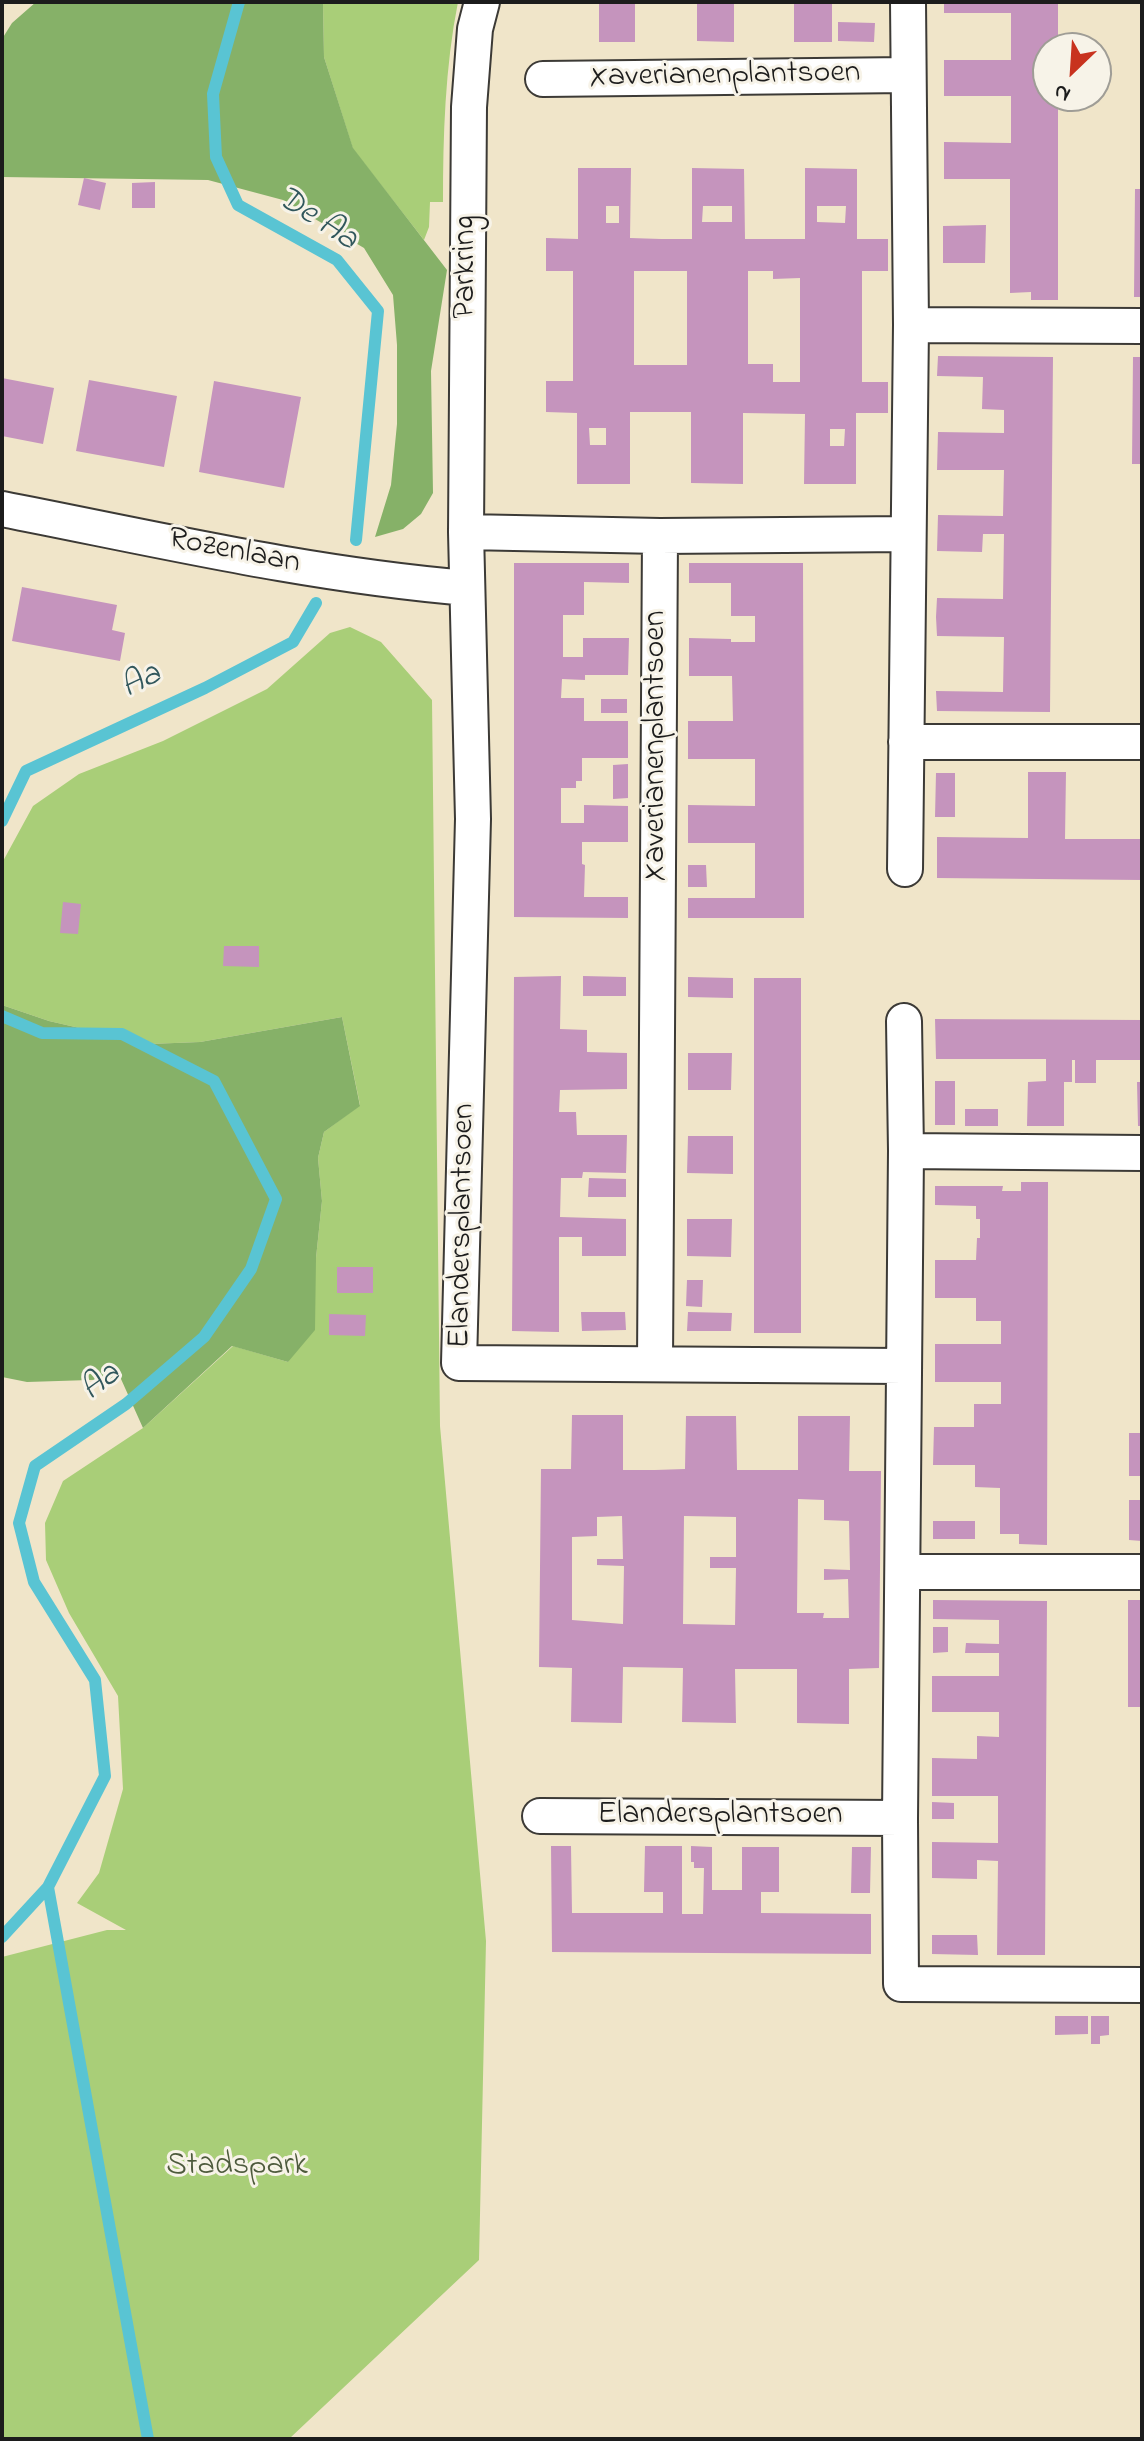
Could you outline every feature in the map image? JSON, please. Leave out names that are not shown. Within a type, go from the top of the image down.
[{"type":"street","name":"Parkring","points":[[466,532],[469,107],[475,29],[482,2]]},
{"type":"street","name":"Xaverianenplantsoen","points":[[905,869],[911,325],[908,2]]},
{"type":"street","name":"Xaverianenplantsoen","points":[[543,79],[907,75]]},
{"type":"street","points":[[911,325],[1142,326]]},
{"type":"street","name":"Rozenlaan","points":[[2,509],[307,567],[398,582],[467,588]]},
{"type":"street","points":[[467,588],[466,532],[660,536],[908,534]]},
{"type":"street","name":"Xaverianenplantsoen","points":[[655,1362],[660,536]]},
{"type":"street","name":"Elandersplantsoen","points":[[467,588],[473,819],[459,1363],[903,1366]]},
{"type":"street","points":[[906,742],[1142,742]]},
{"type":"street","points":[[904,1021],[906,1151],[901,1984],[1142,1985]]},
{"type":"street","points":[[906,1151],[1142,1153]]},
{"type":"street","points":[[904,1572],[1142,1572]]},
{"type":"street","name":"Elandersplantsoen","points":[[540,1816],[900,1818]]},
{"type":"green space","points":[[36,2],[323,2],[324,57],[353,148],[447,270],[431,371],[433,493],[421,514],[403,529],[375,537],[391,485],[397,424],[397,345],[393,295],[364,248],[283,200],[208,180],[2,177],[2,39],[12,23]]},
{"type":"green space","points":[[323,2],[458,2],[446,102],[443,202],[430,202],[429,227],[424,240],[353,149],[324,57]]},
{"type":"green space","name":"Stadspark","points":[[350,627],[381,642],[432,700],[440,1426],[486,1941],[479,2260],[290,2438],[2,2439],[2,1957],[107,1930],[126,1930],[77,1903],[99,1873],[123,1789],[118,1696],[69,1613],[46,1560],[45,1523],[63,1481],[143,1428],[233,1346],[288,1362],[316,1258],[322,1201],[318,1158],[324,1132],[360,1105],[342,1017],[200,1042],[149,1044],[49,1021],[2,1005],[2,863],[33,806],[79,774],[163,741],[267,689],[330,633]]},
{"type":"green space","points":[[2,1005],[49,1021],[149,1044],[200,1042],[342,1017],[360,1106],[324,1132],[318,1158],[322,1201],[316,1258],[315,1330],[288,1362],[232,1346],[143,1428],[121,1379],[27,1382],[2,1377]]},
{"type":"building","points":[[599,2],[635,2],[635,42],[599,42]]},
{"type":"building","points":[[697,2],[734,2],[734,42],[697,41]]},
{"type":"building","points":[[794,2],[832,2],[832,42],[794,42]]},
{"type":"building","points":[[944,2],[1058,2],[1058,32],[1032,32],[1032,112],[1058,112],[1058,300],[1031,300],[1031,292],[1010,293],[1010,179],[944,179],[944,142],[1011,143],[1011,96],[944,96],[944,60],[1011,60],[1011,13],[944,13]]},
{"type":"building","points":[[838,22],[875,23],[874,42],[838,41]]},
{"type":"building","points":[[578,168],[631,168],[630,238],[661,239],[692,239],[692,168],[744,169],[745,239],[805,239],[805,168],[857,169],[857,239],[888,239],[888,271],[862,271],[862,382],[888,382],[888,413],[856,413],[856,484],[804,484],[805,414],[743,413],[743,484],[691,483],[691,412],[630,412],[630,484],[577,484],[577,413],[546,412],[546,381],[573,381],[573,271],[546,271],[546,238],[578,239]],"holes":[[[606,206],[619,206],[619,223],[606,223]],[[703,206],[732,206],[732,222],[702,222]],[[817,206],[846,206],[845,223],[817,222]],[[634,271],[687,271],[687,365],[634,365]],[[748,271],[773,271],[773,279],[800,278],[800,382],[773,382],[773,364],[748,364]],[[589,428],[606,428],[606,445],[590,445]],[[830,429],[845,429],[844,446],[830,446]]]},
{"type":"building","points":[[84,178],[106,183],[100,210],[78,205]]},
{"type":"building","points":[[155,182],[155,208],[132,208],[132,183]]},
{"type":"building","points":[[1135,189],[1142,189],[1142,297],[1134,297]]},
{"type":"building","points":[[986,225],[985,263],[943,263],[943,226]]},
{"type":"building","points":[[938,356],[1053,357],[1050,712],[937,711],[936,691],[1003,692],[1004,637],[937,636],[937,598],[1003,599],[1004,534],[983,534],[982,552],[937,551],[938,515],[1003,516],[1004,470],[937,470],[938,432],[1004,433],[1004,410],[982,409],[983,377],[937,376]]},
{"type":"building","points":[[1133,357],[1142,357],[1142,464],[1132,464]]},
{"type":"building","points":[[2,378],[54,388],[43,444],[2,436]]},
{"type":"building","points":[[89,380],[177,396],[164,467],[76,451]]},
{"type":"building","points":[[214,381],[301,397],[284,488],[199,472]]},
{"type":"building","points":[[514,563],[629,563],[629,583],[584,582],[584,615],[563,615],[563,657],[583,657],[583,638],[629,638],[628,675],[585,675],[585,680],[562,679],[561,698],[584,698],[584,721],[628,721],[628,758],[582,758],[582,781],[576,781],[576,788],[561,788],[561,823],[584,823],[584,805],[628,806],[628,842],[582,842],[582,864],[585,865],[584,897],[628,897],[628,918],[514,917]]},
{"type":"building","points":[[689,563],[803,563],[804,918],[688,918],[688,898],[755,898],[755,843],[688,843],[688,805],[755,806],[755,759],[688,759],[688,721],[733,721],[732,676],[689,676],[689,638],[755,642],[755,616],[731,616],[731,583],[689,583]]},
{"type":"building","points":[[22,587],[117,605],[112,630],[125,633],[120,661],[12,641]]},
{"type":"building","points":[[601,699],[627,699],[627,713],[601,713]]},
{"type":"building","points":[[628,764],[628,798],[613,799],[613,765]]},
{"type":"building","points":[[1028,772],[1066,772],[1065,839],[1142,839],[1142,880],[937,878],[937,837],[1028,838]]},
{"type":"building","points":[[936,773],[955,773],[955,817],[935,817]]},
{"type":"building","points":[[688,865],[706,865],[707,887],[688,887]]},
{"type":"building","points":[[63,902],[81,904],[78,934],[60,933]]},
{"type":"building","points":[[224,946],[259,946],[259,967],[223,966]]},
{"type":"building","points":[[561,976],[560,1029],[587,1030],[587,1052],[627,1053],[627,1089],[560,1090],[559,1112],[576,1112],[577,1135],[627,1135],[626,1173],[583,1172],[582,1178],[561,1178],[560,1217],[626,1219],[626,1256],[582,1256],[582,1237],[559,1237],[559,1332],[512,1331],[514,977]]},
{"type":"building","points":[[583,976],[626,977],[626,996],[583,996]]},
{"type":"building","points":[[688,977],[733,978],[733,998],[688,997]]},
{"type":"building","points":[[754,978],[801,978],[801,1333],[754,1333]]},
{"type":"building","points":[[935,1019],[1142,1020],[1142,1060],[1096,1060],[1096,1083],[1075,1083],[1075,1060],[1072,1060],[1072,1082],[1064,1082],[1064,1126],[1027,1126],[1028,1082],[1046,1081],[1046,1059],[936,1059]]},
{"type":"building","points":[[688,1053],[732,1053],[731,1090],[688,1090]]},
{"type":"building","points":[[935,1081],[955,1081],[955,1125],[935,1125]]},
{"type":"building","points":[[1137,1082],[1142,1082],[1142,1126],[1138,1126]]},
{"type":"building","points":[[965,1109],[998,1109],[998,1126],[965,1126]]},
{"type":"building","points":[[688,1136],[733,1136],[733,1174],[687,1173]]},
{"type":"building","points":[[589,1178],[626,1179],[626,1197],[588,1197]]},
{"type":"building","points":[[1021,1182],[1048,1182],[1047,1545],[1019,1544],[1019,1534],[1000,1534],[1000,1488],[975,1487],[975,1465],[933,1465],[934,1427],[974,1427],[974,1404],[1001,1404],[1001,1382],[935,1382],[935,1344],[1001,1344],[1001,1321],[976,1321],[976,1298],[935,1298],[935,1260],[976,1260],[980,1219],[976,1219],[976,1206],[935,1205],[935,1186],[1003,1186],[1002,1191],[1021,1191]]},
{"type":"building","points":[[687,1219],[732,1219],[731,1257],[687,1256]]},
{"type":"building","points":[[337,1267],[373,1267],[373,1293],[337,1293]]},
{"type":"building","points":[[687,1280],[703,1280],[702,1307],[686,1306]]},
{"type":"building","points":[[581,1312],[625,1312],[626,1330],[582,1331]]},
{"type":"building","points":[[688,1312],[732,1313],[731,1331],[687,1331]]},
{"type":"building","points":[[329,1314],[366,1315],[365,1336],[329,1335]]},
{"type":"building","points":[[572,1415],[623,1415],[623,1470],[685,1469],[686,1416],[736,1416],[737,1470],[798,1470],[798,1416],[850,1416],[849,1471],[881,1471],[879,1668],[849,1669],[849,1724],[797,1723],[797,1669],[735,1669],[736,1723],[682,1722],[683,1668],[623,1667],[622,1723],[571,1722],[572,1668],[539,1667],[541,1469],[571,1469]],"holes":[[[798,1499],[824,1500],[824,1520],[849,1521],[850,1570],[824,1569],[824,1580],[848,1579],[849,1618],[823,1618],[824,1613],[797,1613]],[[622,1516],[623,1559],[597,1559],[597,1565],[624,1566],[623,1624],[572,1620],[572,1537],[597,1536],[597,1517]],[[684,1516],[736,1517],[736,1557],[710,1557],[710,1568],[736,1568],[735,1625],[683,1624]]]},
{"type":"building","points":[[1129,1433],[1142,1433],[1142,1476],[1129,1476]]},
{"type":"building","points":[[1129,1500],[1142,1500],[1142,1541],[1129,1540]]},
{"type":"building","points":[[933,1521],[975,1521],[975,1539],[933,1539]]},
{"type":"building","points":[[933,1600],[1047,1601],[1045,1955],[997,1955],[998,1861],[977,1860],[977,1879],[932,1878],[932,1842],[998,1843],[998,1796],[932,1796],[932,1758],[977,1759],[977,1736],[999,1737],[999,1712],[932,1712],[932,1676],[999,1676],[999,1653],[965,1653],[966,1643],[999,1644],[999,1620],[933,1619]]},
{"type":"building","points":[[1128,1600],[1142,1600],[1142,1707],[1128,1707]]},
{"type":"building","points":[[933,1627],[948,1627],[948,1652],[933,1653]]},
{"type":"building","points":[[932,1802],[954,1803],[954,1819],[932,1819]]},
{"type":"building","points":[[551,1846],[571,1846],[572,1913],[663,1913],[663,1892],[644,1892],[645,1846],[682,1846],[682,1914],[703,1914],[704,1868],[694,1868],[691,1846],[712,1847],[712,1890],[742,1890],[742,1847],[779,1847],[779,1892],[761,1892],[761,1913],[871,1914],[871,1954],[552,1952]]},
{"type":"building","points":[[852,1847],[871,1847],[870,1893],[851,1893]]},
{"type":"building","points":[[932,1935],[977,1935],[978,1955],[932,1954]]},
{"type":"building","points":[[1055,2016],[1088,2016],[1088,2034],[1055,2035]]},
{"type":"building","points":[[1091,2016],[1109,2016],[1109,2035],[1100,2036],[1100,2044],[1091,2044]]},
{"type":"waterway","name":"De Aa","points":[[239,2],[213,94],[216,157],[238,205],[337,260],[378,311],[356,540]]},
{"type":"waterway","name":"Aa","points":[[2,821],[26,771],[205,688],[293,642],[316,603]]},
{"type":"waterway","name":"Aa","points":[[2,1016],[42,1033],[122,1034],[214,1081],[276,1199],[251,1269],[204,1337],[126,1404],[35,1466],[19,1523],[34,1582],[95,1680],[105,1776],[48,1887],[2,1937]]},
{"type":"waterway","points":[[48,1887],[148,2439]]}]
